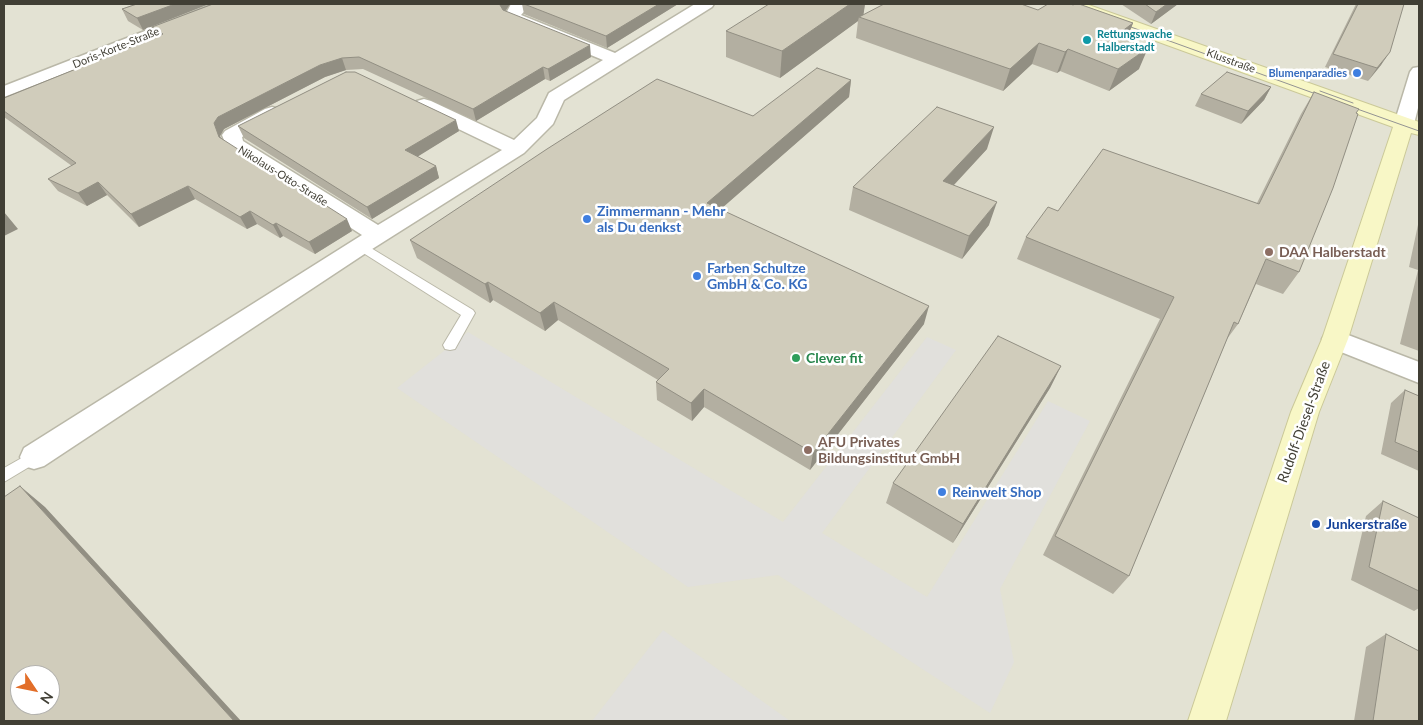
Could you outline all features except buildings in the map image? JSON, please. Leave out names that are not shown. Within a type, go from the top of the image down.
[{"type":"street","name":"Doris-Korte-Straße","points":[[4,92],[228,4]]},
{"type":"street","points":[[523,4],[516,7],[512,17],[616,59]]},
{"type":"street","points":[[34,457],[517,149],[546,120],[556,97],[706,4]]},
{"type":"street","name":"Klusstraße","points":[[1071,4],[1412,126]]},
{"type":"street","points":[[1412,126],[1419,72]]},
{"type":"street","points":[[406,96],[517,149]]},
{"type":"street","name":"Nikolaus-Otto-Straße","points":[[290,104],[232,135],[234,144],[370,241]]},
{"type":"street","name":"Rudolf-Diesel-Straße","points":[[1207,721],[1305,412],[1320,372],[1335,340],[1412,126]]},
{"type":"street","points":[[1335,340],[1419,373]]},
{"type":"lane","points":[[370,241],[468,313],[450,345]]},
{"type":"lane","points":[[4,476],[34,457]]},
{"type":"shaded area","points":[[4,4],[1419,4],[1419,721],[4,721]]},
{"type":"shaded area","points":[[468,332],[783,522],[927,337],[956,350],[822,533],[927,597],[1048,401],[1090,421],[1000,589],[1014,662],[990,713],[778,575],[688,587],[397,388]]},
{"type":"shaded area","points":[[663,630],[790,721],[592,721]]},
{"type":"tram line","points":[[1117,22],[1327,98]]},
{"type":"tram line","points":[[1320,91],[1353,103]]},
{"type":"tram line","points":[[1346,105],[1419,131]]},
{"type":"place","name":"Rettungswache Halberstadt","points":[[1087,40]]},
{"type":"place","name":"Blumenparadies","points":[[1357,73]]},
{"type":"place","name":"Zimmermann - Mehr als Du denkst","points":[[587,219]]},
{"type":"place","name":"DAA Halberstadt","points":[[1269,252]]},
{"type":"place","name":"Farben Schultze GmbH & Co. KG","points":[[697,276]]},
{"type":"place","name":"Clever fit","points":[[796,358]]},
{"type":"place","name":"AFU Privates Bildungsinstitut GmbH","points":[[808,450]]},
{"type":"place","name":"Reinwelt Shop","points":[[942,492]]},
{"type":"place","name":"Junkerstraße","points":[[1316,524]]}]
